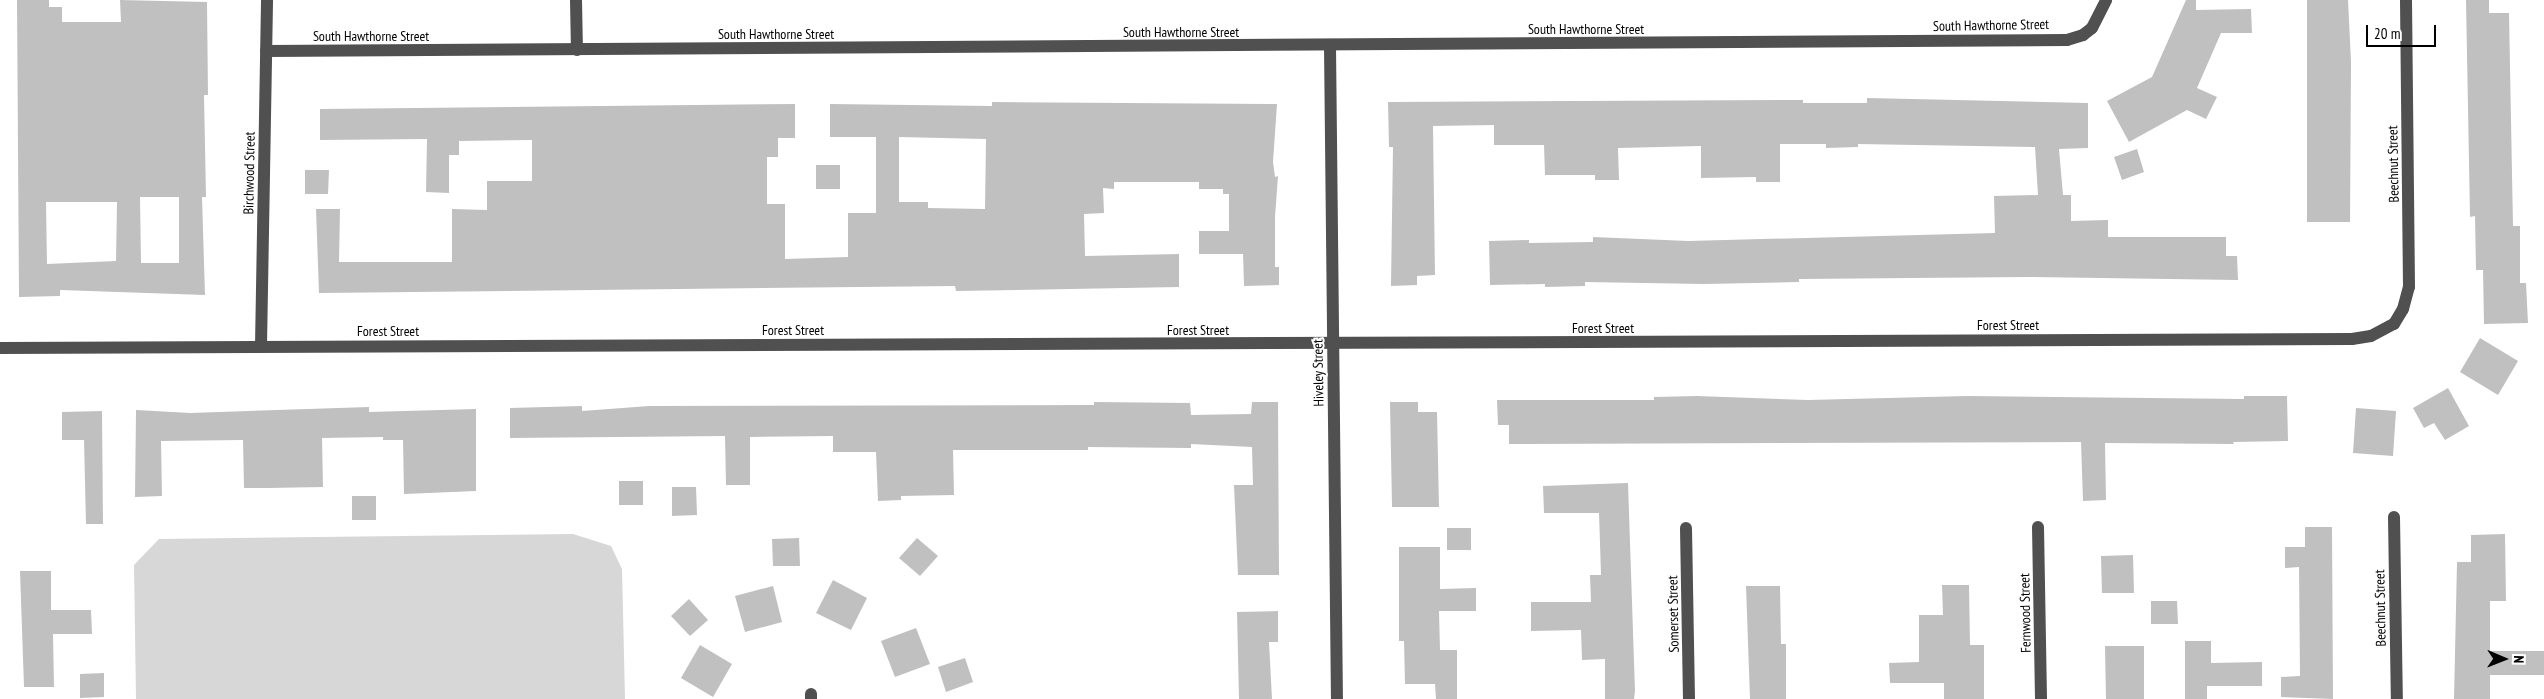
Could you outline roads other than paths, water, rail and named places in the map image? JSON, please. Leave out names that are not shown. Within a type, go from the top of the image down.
[{"type":"street","name":"Birchwood Street","points":[[261,346],[267,0]]},
{"type":"street","points":[[576,0],[577,50]]},
{"type":"street","name":"South Hawthorne Street","points":[[266,52],[2067,40],[2083,36],[2092,28],[2106,0]]},
{"type":"street","name":"Beechnut Street","points":[[2394,324],[2403,309],[2409,288],[2406,0]]},
{"type":"street","name":"Hiveley Street","points":[[1330,46],[1337,699]]},
{"type":"street","name":"Forest Street","points":[[0,348],[1333,345],[2352,339],[2371,336],[2394,324]]},
{"type":"street","name":"Beechnut Street","points":[[2394,517],[2397,699]]},
{"type":"street","name":"Fernwood Street","points":[[2038,527],[2041,699]]},
{"type":"street","name":"Somerset Street","points":[[1686,528],[1689,699]]}]
